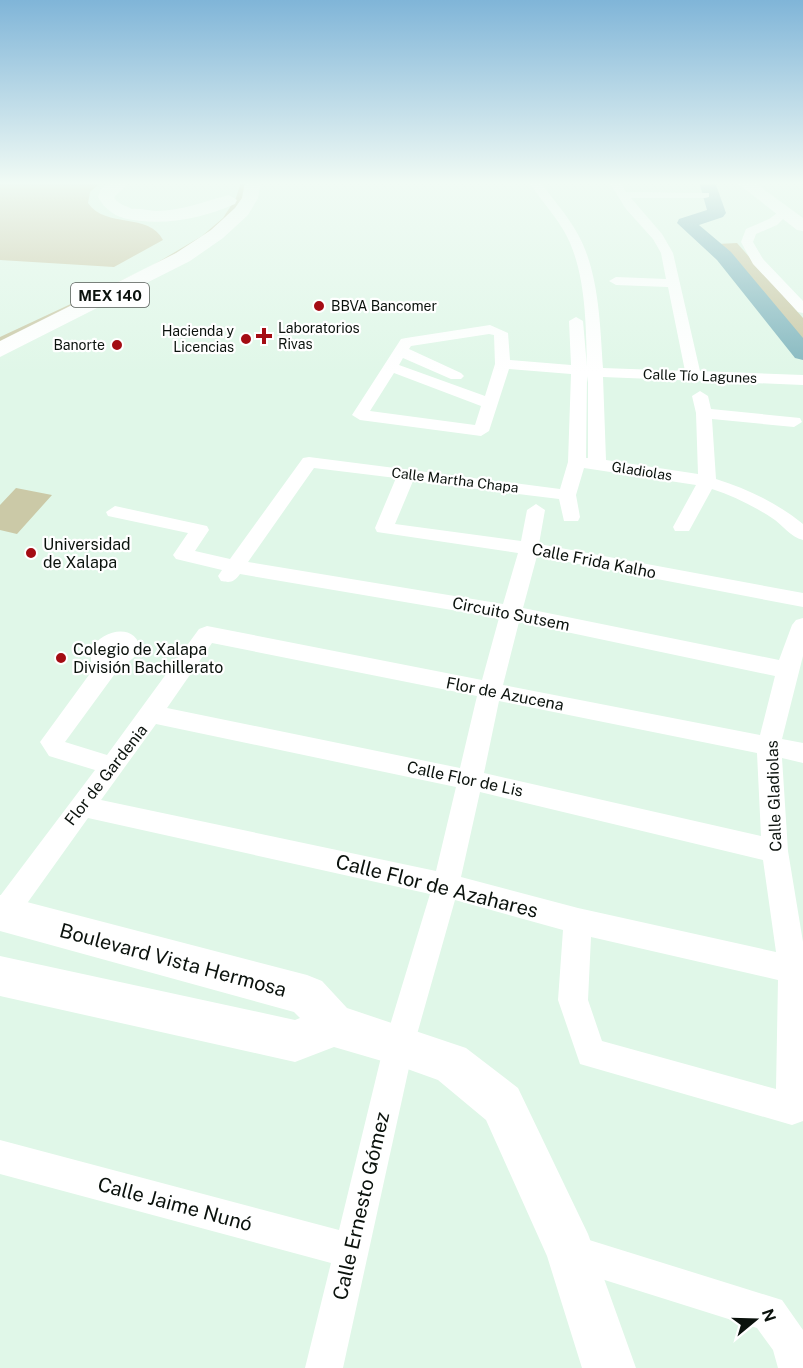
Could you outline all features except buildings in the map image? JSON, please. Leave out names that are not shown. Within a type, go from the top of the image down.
[{"type":"highway","name":"MEX 140","points":[[0,329],[173,246]]},
{"type":"highway","name":"MEX 140","points":[[0,350],[183,258],[200,246]]},
{"type":"street","points":[[578,246],[580,311],[597,464]]},
{"type":"street","points":[[663,246],[667,253],[694,377]]},
{"type":"street","points":[[749,246],[758,261],[803,309]]},
{"type":"street","points":[[616,281],[674,283]]},
{"type":"street","points":[[490,329],[501,333],[504,364],[481,431],[360,415],[400,351],[406,342],[490,329]]},
{"type":"street","points":[[400,351],[493,399]]},
{"type":"street","name":"Calle Tío Lagunes","points":[[504,364],[694,377],[803,380]]},
{"type":"street","points":[[389,366],[493,399]]},
{"type":"street","points":[[571,518],[567,495],[577,462],[588,371]]},
{"type":"street","points":[[681,527],[707,481],[704,413],[700,396]]},
{"type":"street","points":[[704,413],[794,422]]},
{"type":"street","name":"Calle Martha Chapa","points":[[230,573],[309,462],[567,495]]},
{"type":"street","name":"Gladiolas","points":[[577,462],[707,481]]},
{"type":"street","name":"Calle Frida Kalho","points":[[407,474],[384,528],[528,548],[803,600]]},
{"type":"street","points":[[707,481],[740,491],[766,504],[803,534]]},
{"type":"street","name":"Calle Ernesto Gómez","points":[[324,1368],[399,1045],[446,885],[472,780],[490,691],[512,613],[536,510]]},
{"type":"street","name":"Circuito Sutsem","points":[[115,512],[200,530],[183,555],[230,573],[512,613],[787,670]]},
{"type":"street","name":"Calle Gladiolas","points":[[793,970],[775,851],[770,746],[787,670],[803,625]]},
{"type":"street","name":"Flor de Azucena","points":[[207,634],[803,753]]},
{"type":"street","name":"Flor de Gardenia","points":[[1,914],[80,806],[153,714],[207,634]]},
{"type":"street","points":[[106,669],[52,742],[52,746],[112,766]]},
{"type":"street","name":"Calle Flor de Lis","points":[[153,714],[472,780],[775,851]]},
{"type":"street","name":"Calle Flor de Azahares","points":[[80,806],[446,885],[578,921],[793,970]]},
{"type":"street","name":"Boulevard Vista Hermosa","points":[[1,914],[307,995],[334,1026]]},
{"type":"street","points":[[578,921],[573,1000],[591,1053],[792,1109],[793,970]]},
{"type":"street","points":[[0,976],[295,1041],[334,1026],[451,1063],[502,1104],[570,1252],[606,1365]]},
{"type":"street","name":"Calle Jaime Nunó","points":[[0,1157],[351,1251]]},
{"type":"street","points":[[570,1252],[769,1313],[789,1341],[796,1368]]},
{"type":"shaded area","points":[[0,246],[152,246],[114,267],[0,260]]},
{"type":"shaded area","points":[[185,246],[193,246],[0,342],[0,337],[148,268]]},
{"type":"shaded area","points":[[719,246],[739,246],[803,318],[803,348]]},
{"type":"shaded area","points":[[16,488],[52,495],[17,534],[0,530],[0,505]]},
{"type":"waterway","points":[[712,246],[724,256],[803,353]]},
{"type":"place","name":"BBVA Bancomer","points":[[319,306]]},
{"type":"place","name":"Laboratorios Rivas","points":[[264,336]]},
{"type":"place","name":"Hacienda y Licencias","points":[[246,339]]},
{"type":"place","name":"Banorte","points":[[117,345]]},
{"type":"place","name":"Universidad de Xalapa","points":[[31,553]]},
{"type":"place","name":"Colegio de Xalapa División Bachillerato","points":[[61,658]]}]
